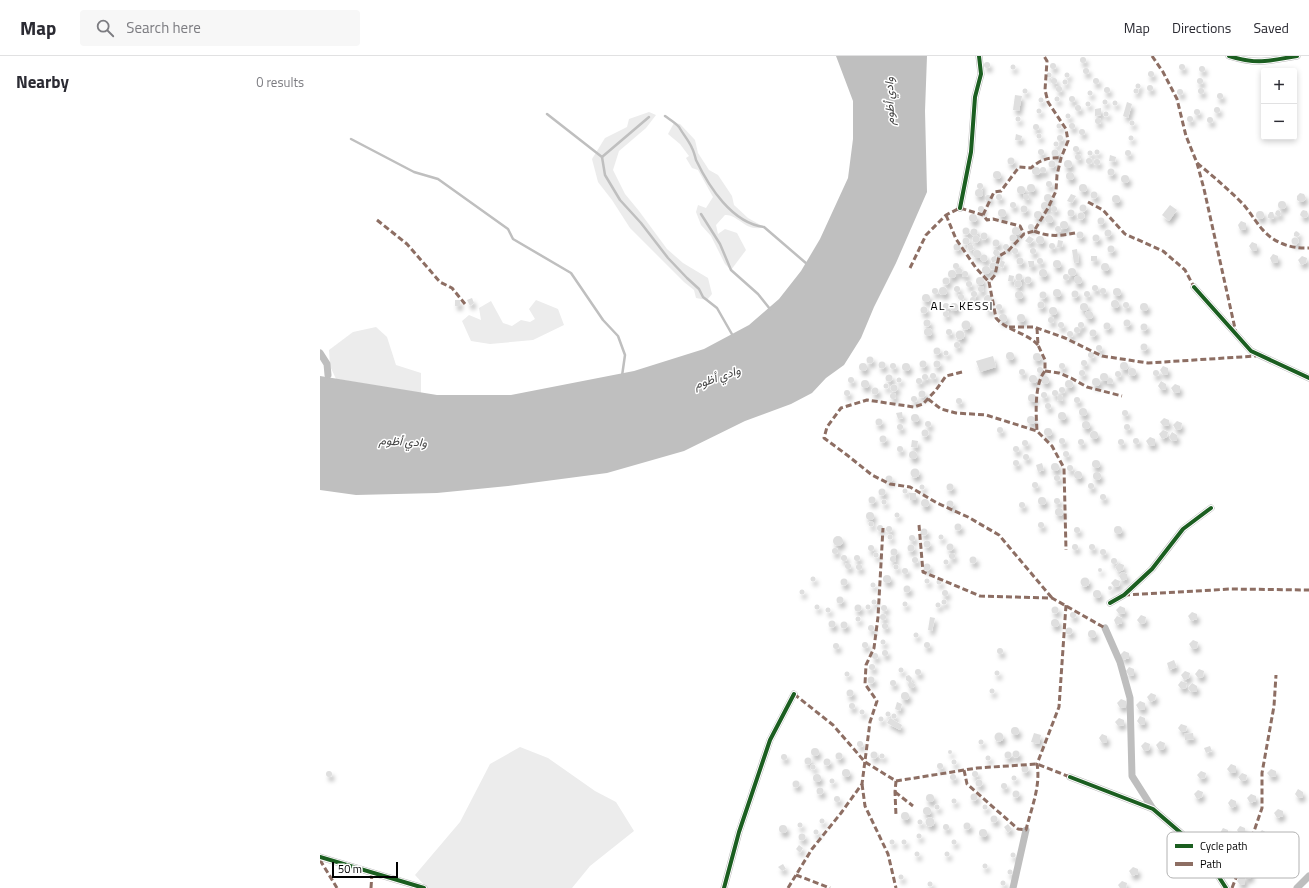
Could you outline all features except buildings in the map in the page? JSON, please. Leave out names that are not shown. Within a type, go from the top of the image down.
[{"type":"street","points":[[960,208],[971,152],[975,97],[981,74],[979,56]]},
{"type":"street","points":[[1229,56],[1244,61],[1262,63],[1297,56]]},
{"type":"street","points":[[1194,287],[1251,351],[1309,378]]},
{"type":"street","points":[[320,353],[327,364],[328,375]]},
{"type":"street","points":[[1110,604],[1124,595],[1152,570],[1183,529],[1211,508]]},
{"type":"street","points":[[1105,628],[1120,662],[1130,698],[1132,776],[1154,810],[1179,832]]},
{"type":"street","points":[[724,888],[739,832],[770,740],[794,694]]},
{"type":"street","points":[[1070,777],[1154,810]]},
{"type":"street","points":[[1013,888],[1026,830]]},
{"type":"street","points":[[320,857],[424,888]]},
{"type":"street","points":[[1297,888],[1309,876]]},
{"type":"street","points":[[1220,878],[1226,888]]},
{"type":"shaded area","points":[[649,112],[656,115],[646,128],[619,151],[613,170],[625,194],[667,249],[683,263],[708,278],[712,294],[707,300],[696,298],[694,290],[684,282],[630,228],[612,200],[598,182],[592,159],[605,138],[627,127],[629,119]]},
{"type":"shaded area","points":[[674,123],[680,124],[695,140],[698,153],[709,170],[718,175],[732,196],[734,205],[748,218],[764,227],[752,228],[730,215],[725,215],[716,225],[718,234],[725,229],[737,233],[746,250],[731,270],[725,264],[711,236],[701,225],[696,212],[698,205],[706,208],[713,197],[698,170],[692,168],[686,158],[689,156],[680,144],[668,134]]},
{"type":"shaded area","points":[[536,300],[558,309],[564,325],[533,340],[490,344],[471,341],[462,321],[469,315],[481,320],[479,308],[491,301],[503,323],[512,326],[521,320],[530,322],[535,319],[529,309]]},
{"type":"shaded area","points":[[376,327],[387,337],[396,365],[421,373],[421,393],[336,379],[330,366],[329,350],[353,332]]},
{"type":"shaded area","points":[[520,747],[548,758],[595,791],[616,802],[634,831],[590,866],[572,888],[427,888],[415,875],[460,822],[490,764]]},
{"type":"water","name":"وادي أظوم","points":[[836,56],[927,56],[925,111],[927,192],[861,338],[844,365],[826,378],[812,393],[791,404],[745,421],[684,451],[607,473],[508,486],[437,493],[356,495],[320,490],[320,376],[437,395],[511,395],[634,371],[704,349],[749,325],[779,299],[801,271],[820,239],[848,178],[853,139],[853,101]]},
{"type":"waterway","points":[[547,114],[602,157],[605,175],[620,200],[641,223],[668,258],[699,289],[703,297],[717,308],[733,336]]},
{"type":"waterway","points":[[665,116],[679,127],[691,145],[701,170],[723,202],[742,219],[752,224],[764,227],[807,264]]},
{"type":"waterway","points":[[602,157],[649,117]]},
{"type":"waterway","points":[[351,139],[414,172],[438,179],[508,229],[513,239],[571,273],[603,320],[618,336],[625,355],[622,376]]},
{"type":"waterway","points":[[701,214],[720,244],[731,270],[758,294],[770,309]]},
{"type":"marked path","points":[[1038,345],[1028,337],[1006,326],[996,318],[989,282],[995,275],[999,256],[1008,251],[1024,234],[1034,231],[1056,191],[1057,175],[1061,158],[1068,141],[1066,129],[1048,102],[1045,90],[1047,61],[1044,56]]},
{"type":"marked path","points":[[1152,56],[1163,72],[1177,99],[1186,136],[1197,163],[1236,333]]},
{"type":"marked path","points":[[983,215],[994,192],[1001,191],[1019,167],[1031,168],[1044,160],[1061,158]]},
{"type":"marked path","points":[[1197,163],[1243,204],[1262,229],[1272,238],[1289,246],[1309,248]]},
{"type":"marked path","points":[[1088,202],[1103,210],[1125,234],[1163,251],[1185,270],[1194,287]]},
{"type":"marked path","points":[[910,268],[926,235],[946,215],[960,208],[983,215],[987,220],[993,219],[1020,226],[1024,234]]},
{"type":"marked path","points":[[946,215],[956,239],[976,268],[989,282]]},
{"type":"marked path","points":[[377,220],[407,244],[440,282],[452,288],[465,304]]},
{"type":"marked path","points":[[1034,231],[1054,235],[1075,233]]},
{"type":"marked path","points":[[1009,327],[1034,327],[1065,338],[1102,356],[1148,363],[1256,356]]},
{"type":"marked path","points":[[1037,328],[1038,345],[1045,360],[1045,371],[1041,377],[1037,391],[1037,431],[1052,446],[1064,468],[1066,550]]},
{"type":"marked path","points":[[1045,371],[1059,373],[1087,387],[1122,396]]},
{"type":"marked path","points":[[962,372],[946,376],[923,404],[914,407],[867,400],[841,408],[827,427],[824,438],[872,475],[890,484],[910,487],[937,503],[968,517],[999,535],[1052,598]]},
{"type":"marked path","points":[[928,399],[941,409],[956,413],[986,415],[1037,431]]},
{"type":"marked path","points":[[919,525],[923,572],[980,596],[1052,598],[1105,628]]},
{"type":"marked path","points":[[788,888],[812,849],[862,784],[870,722],[877,701],[865,684],[866,665],[874,648],[878,617],[883,528]]},
{"type":"marked path","points":[[1124,595],[1231,589],[1309,590]]},
{"type":"marked path","points":[[964,770],[967,784],[1018,829],[1026,830],[1037,789],[1037,764],[1059,707],[1066,605]]},
{"type":"marked path","points":[[1254,832],[1262,808],[1262,773],[1274,706],[1276,675]]},
{"type":"marked path","points":[[794,694],[833,725],[865,762],[896,781],[977,768],[1037,764],[1070,777]]},
{"type":"marked path","points":[[896,781],[896,816]]},
{"type":"marked path","points":[[862,784],[865,806],[888,854],[896,888]]},
{"type":"marked path","points":[[895,792],[913,806]]},
{"type":"marked path","points":[[320,860],[337,888]]},
{"type":"marked path","points":[[371,888],[372,873]]},
{"type":"marked path","points":[[796,875],[830,888]]},
{"type":"marked path","points":[[1232,888],[1236,878]]},
{"type":"cycle path","points":[[960,208],[971,152],[975,97],[981,74],[979,56]]},
{"type":"cycle path","points":[[1229,56],[1256,61],[1270,61],[1297,56]]},
{"type":"cycle path","points":[[1194,287],[1251,351],[1309,378]]},
{"type":"cycle path","points":[[1110,603],[1124,595],[1152,569],[1183,529],[1211,508]]},
{"type":"cycle path","points":[[724,888],[739,832],[770,740],[794,694]]},
{"type":"cycle path","points":[[1070,777],[1153,809],[1180,832]]},
{"type":"cycle path","points":[[320,857],[424,888]]},
{"type":"cycle path","points":[[1220,878],[1226,888]]},
{"type":"district","name":"AL - KESSI","points":[[962,305]]}]
